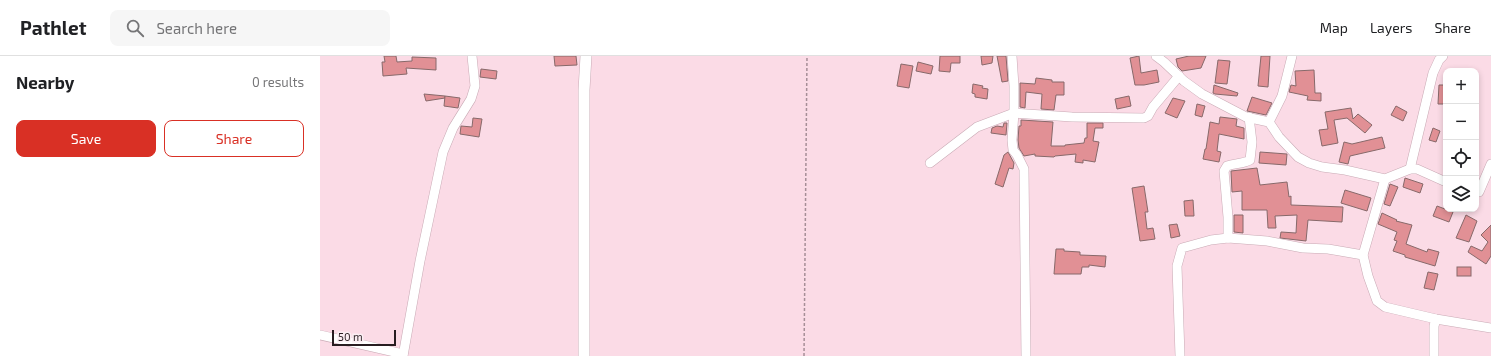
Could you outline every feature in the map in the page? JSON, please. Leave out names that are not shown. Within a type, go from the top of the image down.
[{"type":"street","points":[[320,335],[403,355],[420,261],[443,152],[453,128],[471,99],[475,86],[472,56]]},
{"type":"street","points":[[584,356],[584,97],[586,56]]},
{"type":"street","points":[[1012,56],[1014,86],[1013,150],[1024,169],[1026,356]]},
{"type":"street","points":[[1156,56],[1202,94],[1225,107],[1249,117],[1269,122],[1279,137],[1298,157],[1309,163],[1322,167],[1345,170],[1385,179],[1410,169],[1418,169],[1443,181]]},
{"type":"street","points":[[1269,122],[1282,96],[1292,56]]},
{"type":"street","points":[[1410,169],[1433,73],[1439,60],[1443,56]]},
{"type":"street","points":[[930,163],[977,127],[1014,113],[1061,117],[1144,118],[1148,116],[1153,107],[1179,76]]},
{"type":"street","points":[[1228,238],[1228,217],[1224,171],[1227,166],[1236,163],[1245,163],[1250,160],[1252,142],[1249,117]]},
{"type":"street","points":[[1479,192],[1491,164]]},
{"type":"street","points":[[1385,179],[1363,255],[1368,276],[1377,301],[1385,307],[1436,319],[1491,328]]},
{"type":"street","points":[[1180,356],[1177,266],[1182,248],[1211,240],[1228,238],[1266,241],[1303,248],[1328,249],[1363,255]]},
{"type":"street","points":[[1434,356],[1434,326],[1436,319]]},
{"type":"path","points":[[804,356],[807,56]]},
{"type":"building","points":[[384,56],[396,56],[397,62],[412,61],[412,57],[436,58],[436,70],[406,68],[407,74],[383,76],[382,62],[385,62]]},
{"type":"building","points":[[554,56],[576,56],[577,65],[555,66]]},
{"type":"building","points":[[940,56],[960,56],[960,63],[951,63],[950,72],[939,71]]},
{"type":"building","points":[[981,56],[993,56],[992,63],[982,65]]},
{"type":"building","points":[[997,56],[1006,56],[1008,81],[1002,82]]},
{"type":"building","points":[[1139,56],[1141,73],[1157,70],[1159,82],[1135,85],[1130,58]]},
{"type":"building","points":[[1189,56],[1206,56],[1201,68],[1182,71],[1178,67],[1176,59]]},
{"type":"building","points":[[1261,56],[1270,56],[1268,87],[1258,86]]},
{"type":"building","points":[[1218,60],[1230,61],[1227,84],[1215,83]]},
{"type":"building","points":[[918,62],[933,66],[931,74],[916,71]]},
{"type":"building","points":[[901,64],[913,66],[909,88],[897,86]]},
{"type":"building","points":[[481,69],[497,71],[496,79],[480,77]]},
{"type":"building","points":[[1314,70],[1315,93],[1321,93],[1321,101],[1307,100],[1308,96],[1289,92],[1291,85],[1296,86],[1295,71]]},
{"type":"building","points":[[1036,78],[1052,80],[1052,82],[1064,82],[1064,95],[1056,95],[1054,110],[1041,109],[1042,94],[1026,92],[1025,108],[1020,107],[1020,83],[1035,84]]},
{"type":"building","points":[[973,84],[983,86],[982,88],[988,89],[987,99],[975,97],[975,94],[972,93]]},
{"type":"building","points":[[1214,85],[1238,93],[1237,96],[1215,94],[1213,93]]},
{"type":"building","points":[[1439,85],[1443,85],[1443,104],[1438,104]]},
{"type":"building","points":[[424,94],[445,96],[445,98],[426,101]]},
{"type":"building","points":[[445,96],[460,98],[458,108],[444,106]]},
{"type":"building","points":[[1129,96],[1131,106],[1117,109],[1115,99]]},
{"type":"building","points":[[1252,97],[1272,103],[1266,115],[1247,111]]},
{"type":"building","points":[[1173,98],[1185,101],[1177,118],[1165,113]]},
{"type":"building","points":[[1197,104],[1205,106],[1202,117],[1195,115]]},
{"type":"building","points":[[1396,106],[1407,112],[1403,121],[1391,115]]},
{"type":"building","points":[[1351,108],[1353,119],[1358,114],[1372,125],[1365,133],[1347,118],[1334,120],[1338,143],[1322,146],[1319,130],[1328,129],[1325,112]]},
{"type":"building","points":[[1220,117],[1237,119],[1236,126],[1244,128],[1244,139],[1219,134],[1217,151],[1221,152],[1219,162],[1203,159],[1210,122],[1219,124]]},
{"type":"building","points":[[473,118],[482,119],[479,137],[460,134],[461,126],[472,127]]},
{"type":"building","points":[[1021,120],[1053,122],[1051,146],[1065,146],[1084,143],[1085,138],[1087,138],[1087,123],[1103,123],[1103,128],[1095,128],[1093,141],[1099,142],[1095,162],[1083,160],[1083,163],[1075,162],[1076,154],[1054,157],[1035,156],[1035,154],[1024,156],[1019,148],[1018,140]]},
{"type":"building","points":[[1004,123],[1007,123],[1006,135],[991,133],[992,128],[997,126],[1003,127]]},
{"type":"building","points":[[1433,128],[1440,131],[1436,142],[1429,140]]},
{"type":"building","points":[[1382,137],[1385,148],[1350,156],[1348,164],[1339,162],[1344,142],[1352,144]]},
{"type":"building","points":[[1008,152],[1014,163],[1013,169],[1009,168],[1003,187],[995,184],[1004,155]]},
{"type":"building","points":[[1260,152],[1287,154],[1286,165],[1259,163]]},
{"type":"building","points":[[1257,168],[1260,185],[1287,182],[1289,197],[1291,196],[1291,205],[1343,207],[1342,222],[1308,220],[1306,241],[1280,238],[1281,232],[1296,233],[1297,215],[1275,216],[1276,228],[1268,228],[1267,210],[1242,210],[1242,191],[1232,192],[1231,171]]},
{"type":"building","points":[[1405,178],[1423,184],[1420,193],[1403,187]]},
{"type":"building","points":[[1390,184],[1398,187],[1390,206],[1384,204]]},
{"type":"building","points":[[1144,186],[1148,212],[1145,212],[1147,229],[1153,228],[1155,239],[1140,241],[1132,188]]},
{"type":"building","points":[[1345,190],[1371,198],[1367,211],[1341,203]]},
{"type":"building","points":[[1193,200],[1194,216],[1185,216],[1184,201]]},
{"type":"building","points":[[1437,206],[1443,208],[1443,212],[1453,212],[1449,222],[1433,216]]},
{"type":"building","points":[[1382,213],[1397,220],[1396,221],[1412,225],[1406,244],[1427,252],[1428,249],[1439,252],[1435,266],[1405,257],[1405,255],[1393,251],[1397,241],[1394,240],[1397,232],[1378,224]]},
{"type":"building","points":[[1234,215],[1243,215],[1243,233],[1234,232]]},
{"type":"building","points":[[1466,215],[1477,221],[1469,242],[1456,238]]},
{"type":"building","points":[[1177,224],[1180,236],[1171,238],[1169,225]]},
{"type":"building","points":[[1491,225],[1491,256],[1486,264],[1468,252],[1471,246],[1482,251],[1488,242],[1481,235]]},
{"type":"building","points":[[1056,249],[1080,252],[1080,255],[1106,256],[1105,267],[1089,265],[1089,267],[1082,267],[1081,274],[1054,274]]},
{"type":"building","points":[[1457,267],[1471,267],[1471,276],[1457,276]]},
{"type":"building","points":[[1428,272],[1438,274],[1434,290],[1424,288]]}]
